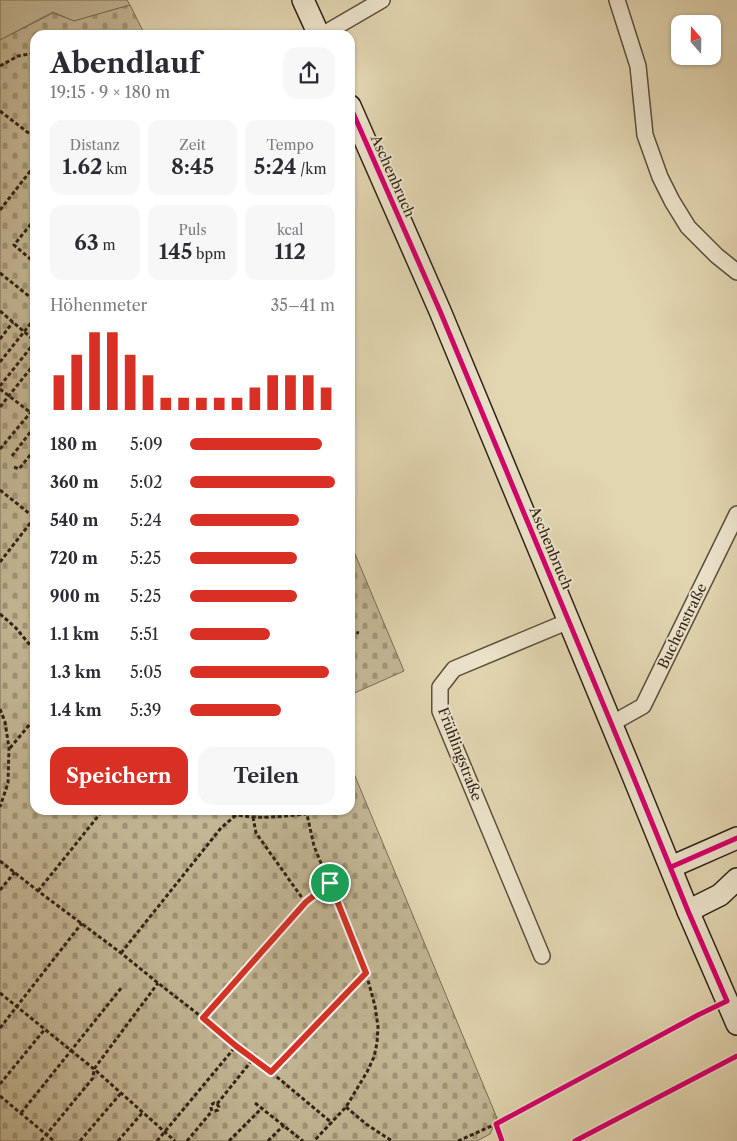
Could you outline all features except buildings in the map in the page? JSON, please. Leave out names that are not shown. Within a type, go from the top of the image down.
[{"type":"street","points":[[304,0],[319,30]]},
{"type":"street","points":[[330,30],[382,0]]},
{"type":"street","points":[[617,0],[638,66],[645,135],[660,177],[688,226],[717,256],[737,272]]},
{"type":"street","name":"Aschenbruch","points":[[355,117],[440,311],[688,911],[736,1022]]},
{"type":"street","name":"Buchenstraße","points":[[612,724],[642,706],[737,514]]},
{"type":"street","name":"Frühlingstraße","points":[[542,956],[440,711],[440,687],[454,669],[569,622]]},
{"type":"street","points":[[671,867],[737,838]]},
{"type":"street","points":[[688,911],[720,895],[737,879]]},
{"type":"path","points":[[0,66],[18,56],[30,54]]},
{"type":"path","points":[[0,111],[30,134]]},
{"type":"path","points":[[0,210],[30,171]]},
{"type":"path","points":[[30,225],[14,245],[30,258]]},
{"type":"path","points":[[0,273],[30,297]]},
{"type":"path","points":[[0,311],[30,336]]},
{"type":"path","points":[[0,319],[4,314]]},
{"type":"path","points":[[0,339],[13,322]]},
{"type":"path","points":[[0,362],[30,324]]},
{"type":"path","points":[[0,449],[30,412],[0,387],[30,348]]},
{"type":"path","points":[[0,407],[30,369]]},
{"type":"path","points":[[12,456],[30,433]]},
{"type":"path","points":[[14,466],[19,469],[30,455]]},
{"type":"path","points":[[0,490],[30,514]]},
{"type":"path","points":[[0,562],[30,524]]},
{"type":"path","points":[[0,614],[15,627],[30,645]]},
{"type":"path","points":[[355,633],[359,633]]},
{"type":"path","points":[[0,709],[5,722],[10,748],[8,782],[0,807]]},
{"type":"path","points":[[10,748],[30,724]]},
{"type":"path","points":[[38,891],[99,815]]},
{"type":"path","points":[[122,953],[221,828],[236,815],[265,818],[286,815]]},
{"type":"path","points":[[307,815],[314,846],[366,973],[375,1006],[378,1027],[374,1057],[367,1072],[346,1107],[314,1141]]},
{"type":"path","points":[[253,817],[256,833],[306,902]]},
{"type":"path","points":[[0,860],[38,891],[122,953],[332,1123]]},
{"type":"path","points":[[0,890],[15,872]]},
{"type":"path","points":[[203,1018],[306,902],[330,883]]},
{"type":"path","points":[[0,1028],[82,923]]},
{"type":"path","points":[[271,1072],[366,973]]},
{"type":"path","points":[[41,1141],[93,1078],[94,1069],[158,983]]},
{"type":"path","points":[[21,1113],[122,987]]},
{"type":"path","points":[[0,993],[94,1069],[175,1141]]},
{"type":"path","points":[[0,1084],[45,1029]]},
{"type":"path","points":[[156,1141],[236,1046]]},
{"type":"path","points":[[187,1141],[212,1111],[218,1110],[217,1104],[253,1059]]},
{"type":"path","points":[[80,1141],[121,1093]]},
{"type":"path","points":[[0,1096],[54,1141]]},
{"type":"path","points":[[255,1103],[303,1141]]},
{"type":"path","points":[[346,1107],[366,1124],[392,1141]]},
{"type":"path","points":[[229,1141],[262,1108]]},
{"type":"path","points":[[118,1141],[143,1112]]},
{"type":"path","points":[[458,1141],[496,1124]]},
{"type":"path","points":[[268,1141],[284,1125]]},
{"type":"green space","points":[[0,0],[127,0],[130,5],[74,21],[53,12],[0,40]]},
{"type":"green space","points":[[130,5],[142,30],[30,30],[30,815],[355,815],[355,776],[497,1118],[490,1134],[477,1141],[0,1141],[0,40],[53,13],[74,21]]},
{"type":"green space","points":[[355,554],[404,671],[355,693]]},
{"type":"cycle path","points":[[355,117],[440,311],[727,1001],[496,1124],[502,1141]]},
{"type":"cycle path","points":[[671,867],[737,838]]},
{"type":"cycle path","points":[[575,1141],[737,1056]]},
{"type":"route","points":[[330,883],[366,973],[271,1072],[203,1018],[306,902],[330,883]]}]
